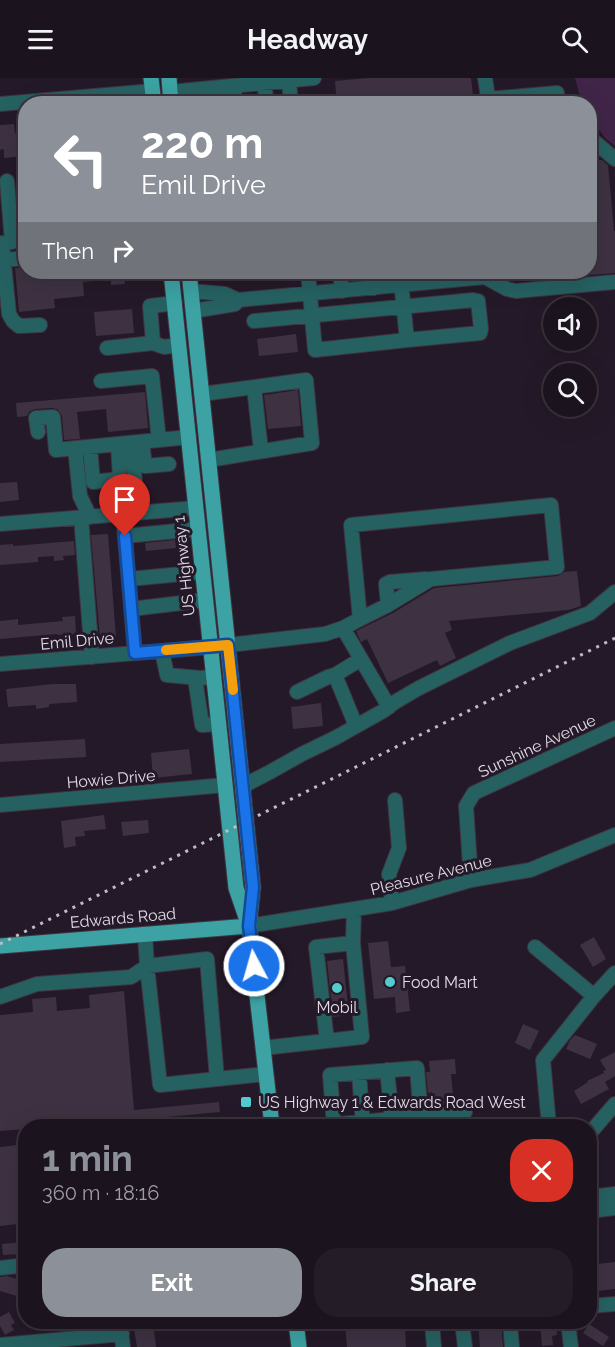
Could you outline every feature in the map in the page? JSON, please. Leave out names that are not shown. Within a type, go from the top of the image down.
[{"type":"main road","points":[[154,88],[168,94]]},
{"type":"main road","name":"US Highway 1","points":[[172,279],[236,888],[249,926],[271,1119]]},
{"type":"main road","name":"US Highway 1","points":[[190,279],[253,887],[249,926]]},
{"type":"main road","points":[[182,376],[189,377],[195,382],[202,394]]},
{"type":"main road","name":"Edwards Road","points":[[0,946],[249,926]]},
{"type":"main road","points":[[297,1329],[299,1347]]},
{"type":"street","points":[[168,94],[206,83],[234,86],[314,78]]},
{"type":"street","points":[[485,78],[487,96]]},
{"type":"street","points":[[267,96],[268,81]]},
{"type":"street","points":[[289,81],[290,96]]},
{"type":"street","points":[[234,86],[235,96]]},
{"type":"street","points":[[131,96],[154,88]]},
{"type":"street","points":[[531,96],[557,93]]},
{"type":"street","points":[[0,104],[18,103]]},
{"type":"street","points":[[597,144],[615,159]]},
{"type":"street","points":[[7,181],[11,224],[10,242],[4,260],[9,314],[19,326],[40,325]]},
{"type":"street","points":[[11,224],[18,224]]},
{"type":"street","points":[[4,260],[18,259]]},
{"type":"street","points":[[254,321],[312,315],[473,300],[478,302],[480,333],[315,350],[312,315],[309,279]]},
{"type":"street","points":[[341,279],[342,291]]},
{"type":"street","points":[[373,279],[374,288]]},
{"type":"street","points":[[191,291],[225,294],[238,300],[374,288],[398,279]]},
{"type":"street","points":[[401,279],[407,340]]},
{"type":"street","points":[[496,279],[507,289],[516,291],[569,279]]},
{"type":"street","points":[[584,279],[615,282]]},
{"type":"street","points":[[193,311],[235,304],[238,300]]},
{"type":"street","points":[[153,343],[150,306],[175,303]]},
{"type":"street","points":[[107,348],[153,343],[164,346],[179,345]]},
{"type":"street","points":[[101,381],[153,376],[159,440]]},
{"type":"street","points":[[202,394],[306,380],[312,443],[209,460]]},
{"type":"street","points":[[254,387],[261,451]]},
{"type":"street","points":[[38,432],[36,418],[53,417],[56,450],[189,437]]},
{"type":"street","points":[[130,443],[145,466],[169,464]]},
{"type":"street","points":[[80,496],[93,482],[120,479],[130,443]]},
{"type":"street","points":[[130,443],[136,490]]},
{"type":"street","points":[[90,447],[93,482]]},
{"type":"street","points":[[75,448],[80,496],[85,517],[92,657]]},
{"type":"street","name":"Emil Drive","points":[[0,664],[211,647],[325,634],[360,620],[431,579],[557,567],[551,505],[351,525],[360,620]]},
{"type":"street","points":[[0,524],[196,508]]},
{"type":"street","points":[[123,514],[135,653]]},
{"type":"street","points":[[125,536],[198,529]]},
{"type":"street","points":[[129,579],[203,572]]},
{"type":"street","points":[[243,786],[356,726],[419,688],[510,643],[590,613],[615,592]]},
{"type":"street","points":[[131,609],[206,600]]},
{"type":"street","points":[[343,628],[389,706]]},
{"type":"street","points":[[162,651],[166,675],[214,677]]},
{"type":"street","points":[[297,692],[335,675],[361,659]]},
{"type":"street","points":[[335,675],[356,726]]},
{"type":"street","points":[[195,678],[201,725],[219,724]]},
{"type":"street","name":"Sunshine Avenue","points":[[471,880],[466,806],[474,793],[615,728]]},
{"type":"street","name":"Howie Drive","points":[[0,805],[225,785]]},
{"type":"street","points":[[393,903],[389,874],[399,848],[395,800]]},
{"type":"street","name":"Pleasure Avenue","points":[[249,926],[393,903],[471,880],[530,870],[615,835]]},
{"type":"street","points":[[263,1048],[362,1037],[353,943],[354,909]]},
{"type":"street","points":[[145,934],[159,1085],[266,1074]]},
{"type":"street","points":[[327,1041],[316,946],[353,943]]},
{"type":"street","points":[[535,947],[594,996]]},
{"type":"street","points":[[0,997],[37,984],[131,976],[147,966],[207,959],[217,1079]]},
{"type":"street","points":[[548,1119],[543,1060],[615,973]]},
{"type":"street","points":[[333,1119],[330,1075],[417,1068],[421,1117]]},
{"type":"street","points":[[387,1070],[392,1119],[465,1112]]},
{"type":"street","points":[[359,1073],[363,1119]]},
{"type":"street","points":[[597,1124],[615,1104]]},
{"type":"street","points":[[597,1196],[615,1194]]},
{"type":"street","points":[[597,1210],[615,1208]]},
{"type":"street","points":[[0,1268],[18,1267]]},
{"type":"street","points":[[597,1305],[615,1304]]},
{"type":"street","points":[[433,1329],[434,1347]]},
{"type":"street","points":[[463,1329],[465,1347]]},
{"type":"street","points":[[511,1329],[512,1347]]},
{"type":"street","points":[[569,1329],[571,1347]]},
{"type":"street","points":[[0,1345],[121,1334]]},
{"type":"shaded area","points":[[575,78],[615,78],[615,146],[605,138],[597,127],[597,96],[580,96]]},
{"type":"building","points":[[368,78],[471,78],[473,96],[336,96],[335,81]]},
{"type":"building","points":[[14,124],[15,133],[18,133],[18,157],[4,158],[4,149],[0,150],[0,125]]},
{"type":"building","points":[[597,160],[602,160],[608,165],[615,231],[615,273],[597,274]]},
{"type":"building","points":[[15,268],[18,268],[18,279],[111,279],[83,282],[84,296],[54,299],[55,308],[19,312]]},
{"type":"building","points":[[111,279],[124,279],[125,284],[111,285]]},
{"type":"building","points":[[132,309],[134,333],[96,336],[94,312]]},
{"type":"building","points":[[296,334],[298,352],[259,356],[257,339]]},
{"type":"building","points":[[298,390],[301,426],[268,429],[264,395]]},
{"type":"building","points":[[145,392],[148,428],[108,432],[106,409],[77,412],[80,439],[64,440],[62,416],[57,409],[35,409],[27,416],[17,417],[16,403]]},
{"type":"building","points":[[17,482],[19,500],[0,502],[0,483]]},
{"type":"building","points":[[108,534],[116,637],[100,638],[91,535]]},
{"type":"building","points":[[175,540],[176,548],[146,551],[145,543]]},
{"type":"building","points":[[74,541],[75,555],[63,556],[64,560],[54,561],[54,556],[38,557],[38,562],[0,565],[0,545]]},
{"type":"building","points":[[577,571],[581,606],[568,610],[449,621],[452,630],[445,633],[456,658],[440,666],[437,660],[388,683],[367,639],[361,642],[356,631],[393,613],[434,588],[558,576],[564,572]]},
{"type":"building","points":[[75,616],[76,634],[0,639],[0,621],[18,619],[18,625],[63,621],[62,617]]},
{"type":"building","points":[[76,684],[77,702],[49,704],[49,707],[36,709],[36,705],[8,707],[6,689]]},
{"type":"building","points":[[321,703],[323,726],[293,729],[291,707]]},
{"type":"building","points":[[85,739],[86,757],[0,762],[0,744]]},
{"type":"building","points":[[189,749],[192,774],[153,778],[151,753]]},
{"type":"building","points":[[104,815],[106,829],[84,831],[85,836],[75,837],[76,846],[64,848],[61,821]]},
{"type":"building","points":[[148,820],[149,833],[123,836],[121,822]]},
{"type":"building","points":[[594,937],[606,959],[593,967],[580,945]]},
{"type":"building","name":"Food Mart","points":[[388,941],[391,967],[405,966],[410,1011],[396,1013],[395,997],[374,999],[368,943]]},
{"type":"building","name":"Mobil","points":[[343,959],[349,1015],[333,1017],[327,961]]},
{"type":"building","points":[[124,991],[134,1110],[219,1102],[220,1112],[112,1119],[18,1119],[18,1130],[0,1131],[0,1015],[33,1012],[32,999],[56,997],[57,1011],[90,1008],[89,995]]},
{"type":"building","points":[[523,1024],[539,1031],[530,1050],[515,1043]]},
{"type":"building","points":[[575,1035],[597,1044],[590,1059],[566,1049]]},
{"type":"building","points":[[615,1052],[615,1076],[605,1082],[609,1089],[581,1104],[574,1091],[587,1081],[604,1073],[603,1071],[606,1070],[600,1060]]},
{"type":"building","points":[[455,1059],[456,1074],[451,1074],[454,1104],[433,1106],[432,1092],[428,1093],[426,1072],[430,1072],[429,1061]]},
{"type":"building","points":[[18,1145],[18,1224],[0,1226],[0,1147]]},
{"type":"building","points":[[18,1242],[18,1254],[3,1255],[2,1244]]},
{"type":"building","points":[[615,1262],[615,1289],[597,1291],[597,1264]]},
{"type":"building","points":[[7,1276],[17,1279],[18,1276],[18,1296],[0,1291],[0,1277]]},
{"type":"building","points":[[9,1312],[15,1323],[11,1325],[14,1330],[5,1335],[0,1326],[0,1317]]},
{"type":"building","points":[[134,1329],[162,1329],[154,1331],[156,1347],[137,1347]]},
{"type":"building","points":[[346,1329],[414,1329],[405,1330],[406,1347],[347,1347]]},
{"type":"building","points":[[479,1329],[502,1329],[503,1347],[480,1347]]},
{"type":"building","points":[[541,1329],[557,1329],[557,1335],[552,1336],[553,1345],[542,1346]]},
{"type":"building","points":[[586,1329],[597,1329],[609,1337],[603,1346],[583,1333]]},
{"type":"railway","points":[[0,944],[615,638]]},
{"type":"slow traffic","points":[[166,650],[228,645],[233,690]]},
{"type":"place","name":"Food Mart","points":[[390,982]]},
{"type":"place","name":"Mobil","points":[[337,988]]},
{"type":"place","name":"US Highway 1 & Edwards Road West","points":[[246,1102]]},
{"type":"route","points":[[125,536],[135,653],[228,645],[253,887],[249,926],[254,966]]}]
